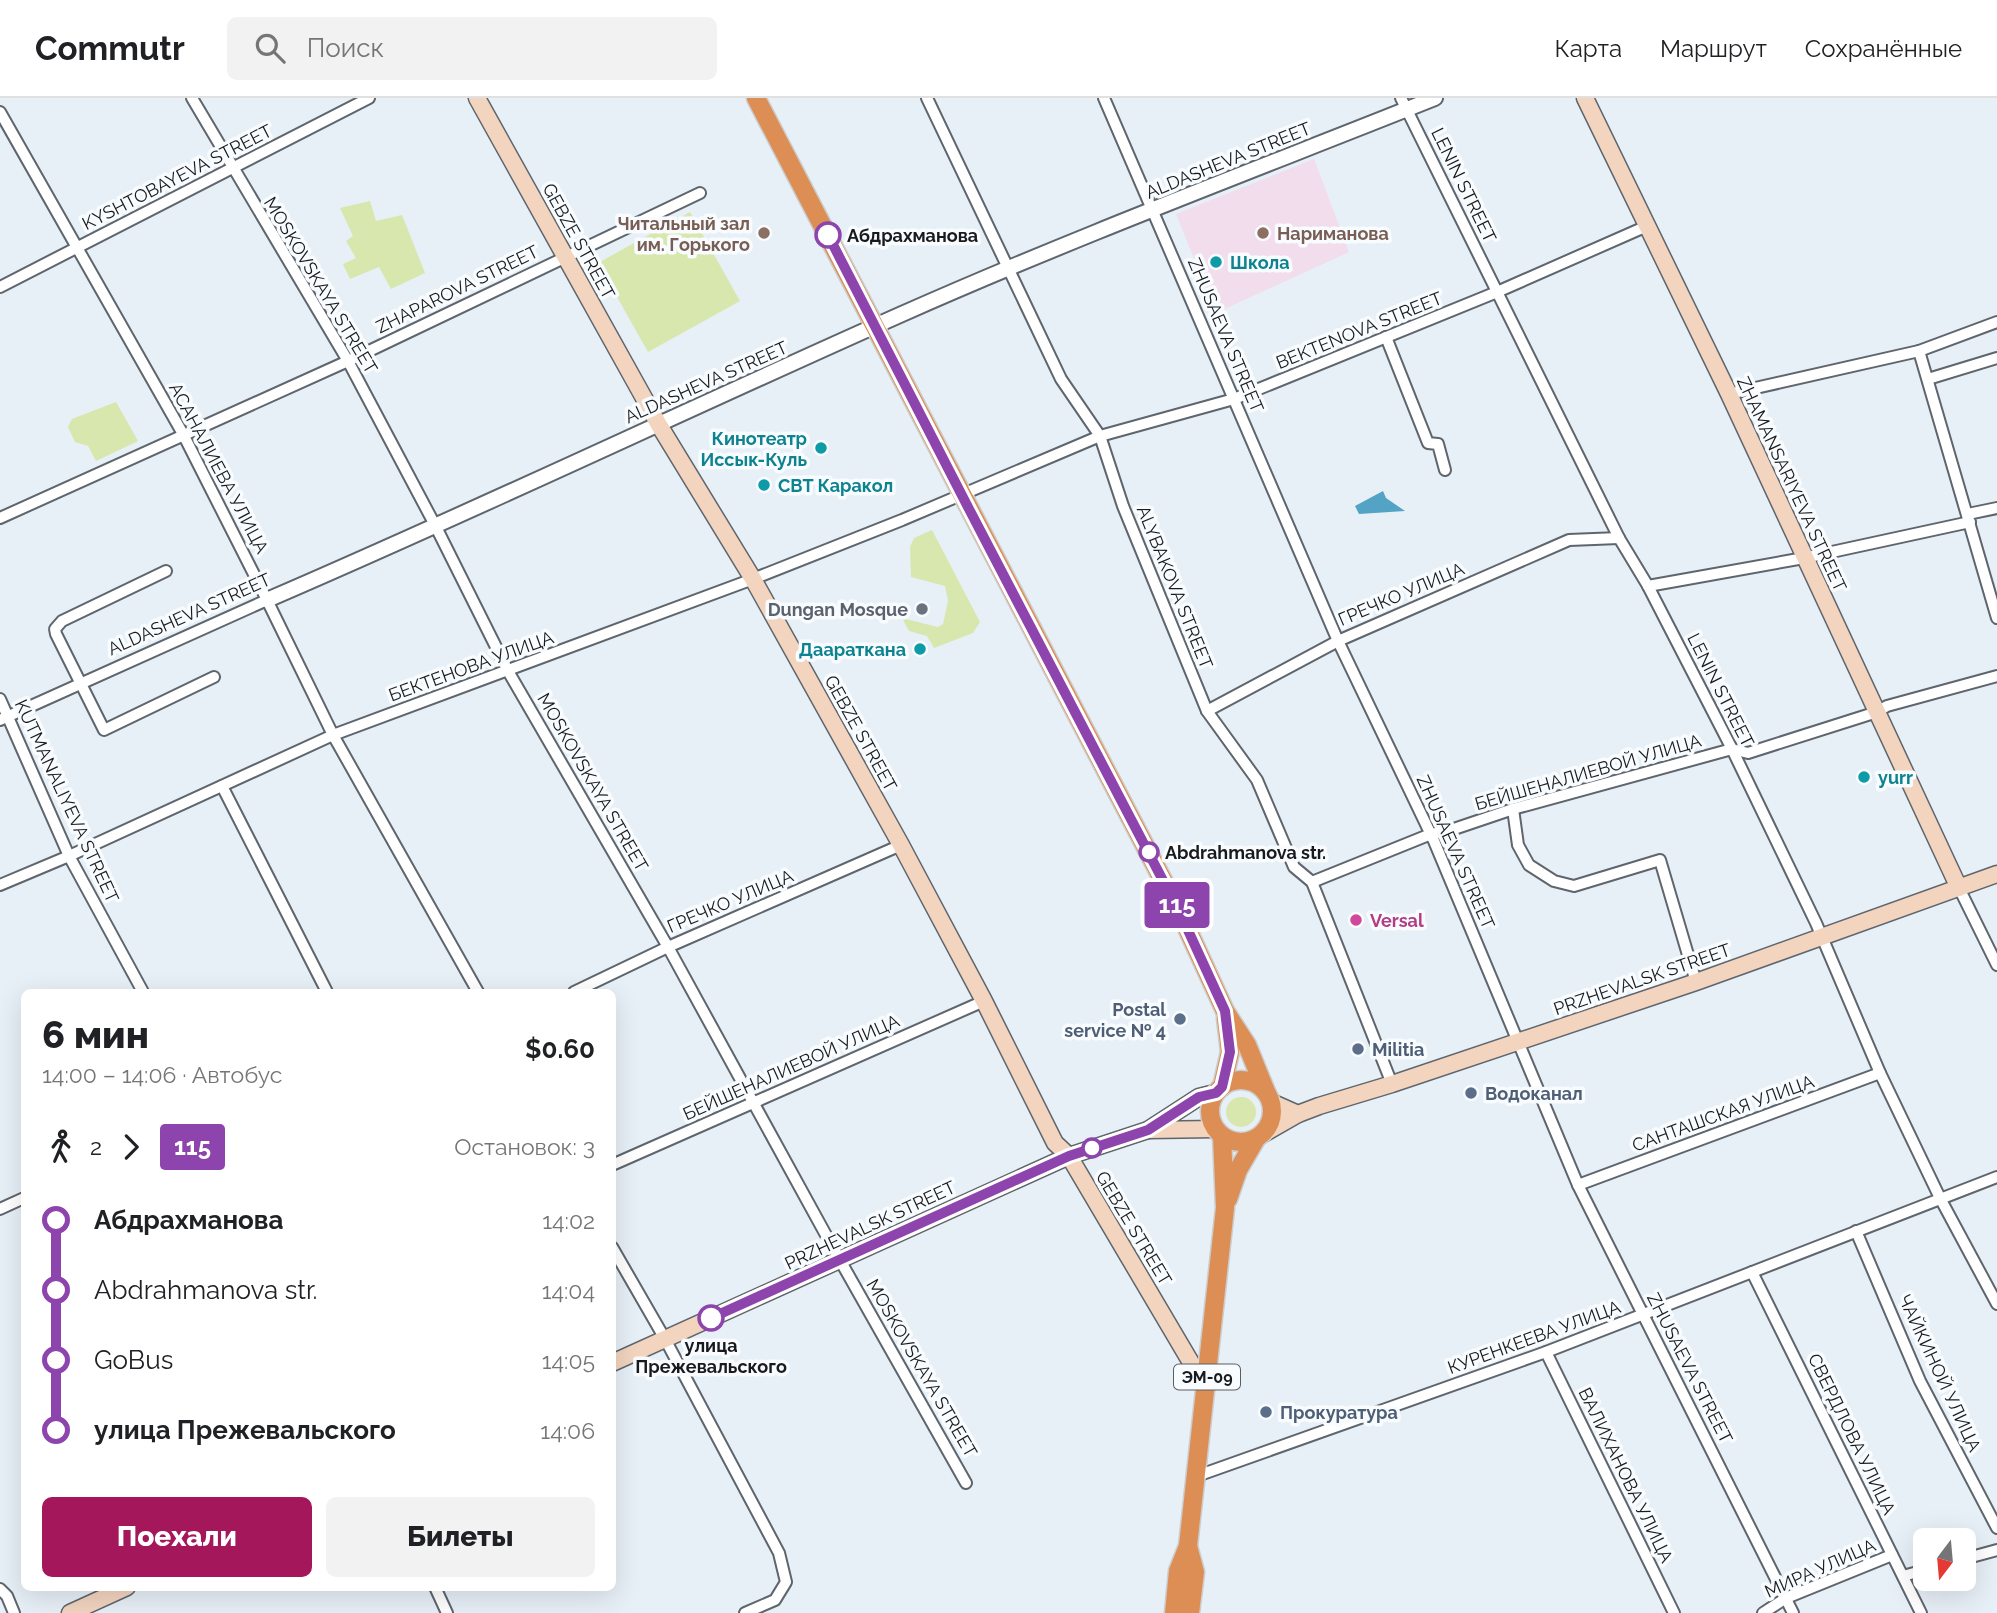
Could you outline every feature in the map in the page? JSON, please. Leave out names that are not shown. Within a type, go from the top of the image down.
[{"type":"highway","name":"ЭМ-09","points":[[756,98],[1181,915],[1225,1011],[1247,1045],[1269,1098],[1272,1118],[1238,1170],[1226,1208],[1197,1476],[1188,1546],[1178,1571],[1174,1613]]},
{"type":"highway","name":"ЭМ-09","points":[[1225,1011],[1230,1052],[1210,1111],[1218,1132],[1226,1208]]},
{"type":"highway","points":[[1219,1090],[1230,1082],[1248,1081],[1269,1098]]},
{"type":"highway","points":[[1218,1132],[1239,1142],[1259,1136]]},
{"type":"highway","name":"ЭМ-09","points":[[1188,1546],[1195,1572],[1191,1613]]},
{"type":"main road","name":"GEBZE STREET","points":[[477,98],[659,425],[753,579],[901,845],[984,1001],[1055,1143],[1069,1156],[1206,1388]]},
{"type":"main road","name":"ZHAMANSARIYEVA STREET","points":[[1585,98],[1729,394],[1959,888]]},
{"type":"main road","name":"PRZHEVALSK STREET","points":[[1259,1136],[1298,1114],[1696,982],[1997,874]]},
{"type":"main road","name":"PRZHEVALSK STREET","points":[[616,1361],[1069,1156],[1148,1130],[1199,1097],[1219,1090]]},
{"type":"main road","points":[[1269,1098],[1298,1114]]},
{"type":"main road","name":"PRZHEVALSK STREET","points":[[1148,1130],[1218,1132]]},
{"type":"main road","points":[[70,1613],[118,1591]]},
{"type":"street","name":"MOSKOVSKAYA STREET","points":[[192,98],[348,361],[508,671],[668,947],[966,1483]]},
{"type":"street","name":"KYSHTOBAYEVA STREET","points":[[0,287],[369,98]]},
{"type":"street","name":"ALYBAKOVA STREET","points":[[927,98],[1061,379],[1100,436],[1123,506],[1207,711],[1257,780],[1294,867],[1312,882],[1392,1084]]},
{"type":"street","name":"ZHUSAEVA STREET","points":[[1104,98],[1338,641],[1431,834],[1578,1185],[1793,1613]]},
{"type":"street","name":"ALDASHEVA STREET","points":[[4,718],[80,682],[436,527],[875,326],[1404,104],[1435,98]]},
{"type":"street","name":"LENIN STREET","points":[[1404,104],[1619,538],[1648,586],[1732,749],[1823,938],[1880,1073],[1940,1198],[1997,1304]]},
{"type":"street","name":"АСАНАЛИЕВА УЛИЦА","points":[[0,112],[183,434],[332,735],[476,989]]},
{"type":"street","name":"ZHAPAROVA STREET","points":[[0,518],[348,361],[700,193]]},
{"type":"street","name":"BEKTENOVA STREET","points":[[961,495],[1100,436],[1234,399],[1497,292],[1647,226]]},
{"type":"street","points":[[1729,394],[1919,351],[1997,323]]},
{"type":"street","points":[[1386,337],[1428,443],[1437,443],[1445,470]]},
{"type":"street","points":[[1919,351],[1997,618]]},
{"type":"street","points":[[1928,379],[1997,358]]},
{"type":"street","name":"БЕКТЕНОВА УЛИЦА","points":[[0,885],[332,735],[753,579],[961,495]]},
{"type":"street","points":[[1648,586],[1804,558],[1997,508]]},
{"type":"street","name":"ГРЕЧКО УЛИЦА","points":[[1207,711],[1338,641],[1569,540],[1619,538]]},
{"type":"street","points":[[166,571],[57,624],[56,634],[104,730],[214,677]]},
{"type":"street","name":"БЕЙШЕНАЛИЕВОЙ УЛИЦА","points":[[1312,882],[1431,834],[1513,809],[1732,749],[1748,753],[1877,712],[1887,706],[1997,676]]},
{"type":"street","name":"KUTMANALIYEVA STREET","points":[[0,699],[4,718],[69,856],[141,989]]},
{"type":"street","points":[[222,786],[325,989]]},
{"type":"street","points":[[1513,809],[1518,845],[1529,864],[1554,881],[1574,886],[1660,860],[1696,982]]},
{"type":"street","name":"ГРЕЧКО УЛИЦА","points":[[580,989],[668,947],[901,845]]},
{"type":"street","points":[[1959,888],[1997,965]]},
{"type":"street","name":"БЕЙШЕНАЛИЕВОЙ УЛИЦА","points":[[616,1163],[984,1001]]},
{"type":"street","name":"САНТАШСКАЯ УЛИЦА","points":[[1578,1185],[1880,1073]]},
{"type":"street","name":"КУРЕНКЕЕВА УЛИЦА","points":[[1197,1476],[1546,1352],[1997,1177]]},
{"type":"street","points":[[0,1209],[21,1199]]},
{"type":"street","name":"ЧАЙКИНОЙ УЛИЦА","points":[[1856,1231],[1920,1381],[1997,1528]]},
{"type":"street","points":[[616,1254],[665,1339],[779,1553],[786,1582],[775,1600],[745,1613]]},
{"type":"street","name":"СВЕРДЛОВА УЛИЦА","points":[[1752,1272],[1921,1613]]},
{"type":"street","name":"ВАЛИХАНОВА УЛИЦА","points":[[1546,1352],[1674,1613]]},
{"type":"street","points":[[1976,1556],[1997,1550]]},
{"type":"street","name":"МИРА УЛИЦА","points":[[1763,1613],[1786,1598],[1892,1555]]},
{"type":"street","points":[[1903,1576],[1913,1573]]},
{"type":"street","points":[[0,1589],[14,1613]]},
{"type":"street","points":[[437,1591],[447,1613]]},
{"type":"shaded area","name":"Нариманова","points":[[1314,159],[1349,252],[1216,313],[1176,214]]},
{"type":"green space","points":[[370,201],[376,221],[402,215],[425,273],[391,289],[379,267],[350,279],[343,264],[356,258],[346,241],[353,236],[340,208]]},
{"type":"green space","points":[[690,212],[740,301],[648,352],[598,263]]},
{"type":"green space","points":[[116,402],[138,441],[96,461],[88,446],[75,442],[68,427],[72,419]]},
{"type":"green space","points":[[932,530],[980,622],[973,633],[934,648],[927,636],[909,631],[902,618],[938,627],[943,624],[948,601],[945,586],[911,577],[910,547],[914,538]]},
{"type":"green space","points":[[1241,1097],[1247,1098],[1255,1106],[1255,1118],[1247,1126],[1241,1127],[1235,1126],[1227,1118],[1226,1112],[1227,1106],[1235,1098]]},
{"type":"water","points":[[1383,491],[1386,498],[1405,511],[1359,514],[1355,506]]},
{"type":"bus line","name":"115","points":[[711,1318],[1069,1156],[1148,1130],[1199,1097],[1216,1093],[1222,1087],[1230,1052],[1225,1011],[1181,915],[828,235]]},
{"type":"place","name":"Читальный зал им. Горького","points":[[764,233]]},
{"type":"place","name":"Нариманова","points":[[1263,233]]},
{"type":"place","name":"Абдрахманова","points":[[828,235]]},
{"type":"place","name":"Школа","points":[[1216,262]]},
{"type":"place","name":"Кинотеатр Иссык-Куль","points":[[821,448]]},
{"type":"place","name":"СВТ Каракол","points":[[764,485]]},
{"type":"place","name":"Dungan Mosque","points":[[922,609]]},
{"type":"place","name":"Даараткана","points":[[920,649]]},
{"type":"place","name":"yurr","points":[[1864,777]]},
{"type":"place","name":"Abdrahmanova str.","points":[[1149,852]]},
{"type":"place","name":"Versal","points":[[1356,920]]},
{"type":"place","name":"Postal service № 4","points":[[1180,1019]]},
{"type":"place","name":"Militia","points":[[1358,1049]]},
{"type":"place","name":"Водоканал","points":[[1471,1093]]},
{"type":"place","name":"улица Прежевальского","points":[[711,1318]]},
{"type":"place","name":"Прокуратура","points":[[1266,1412]]}]
